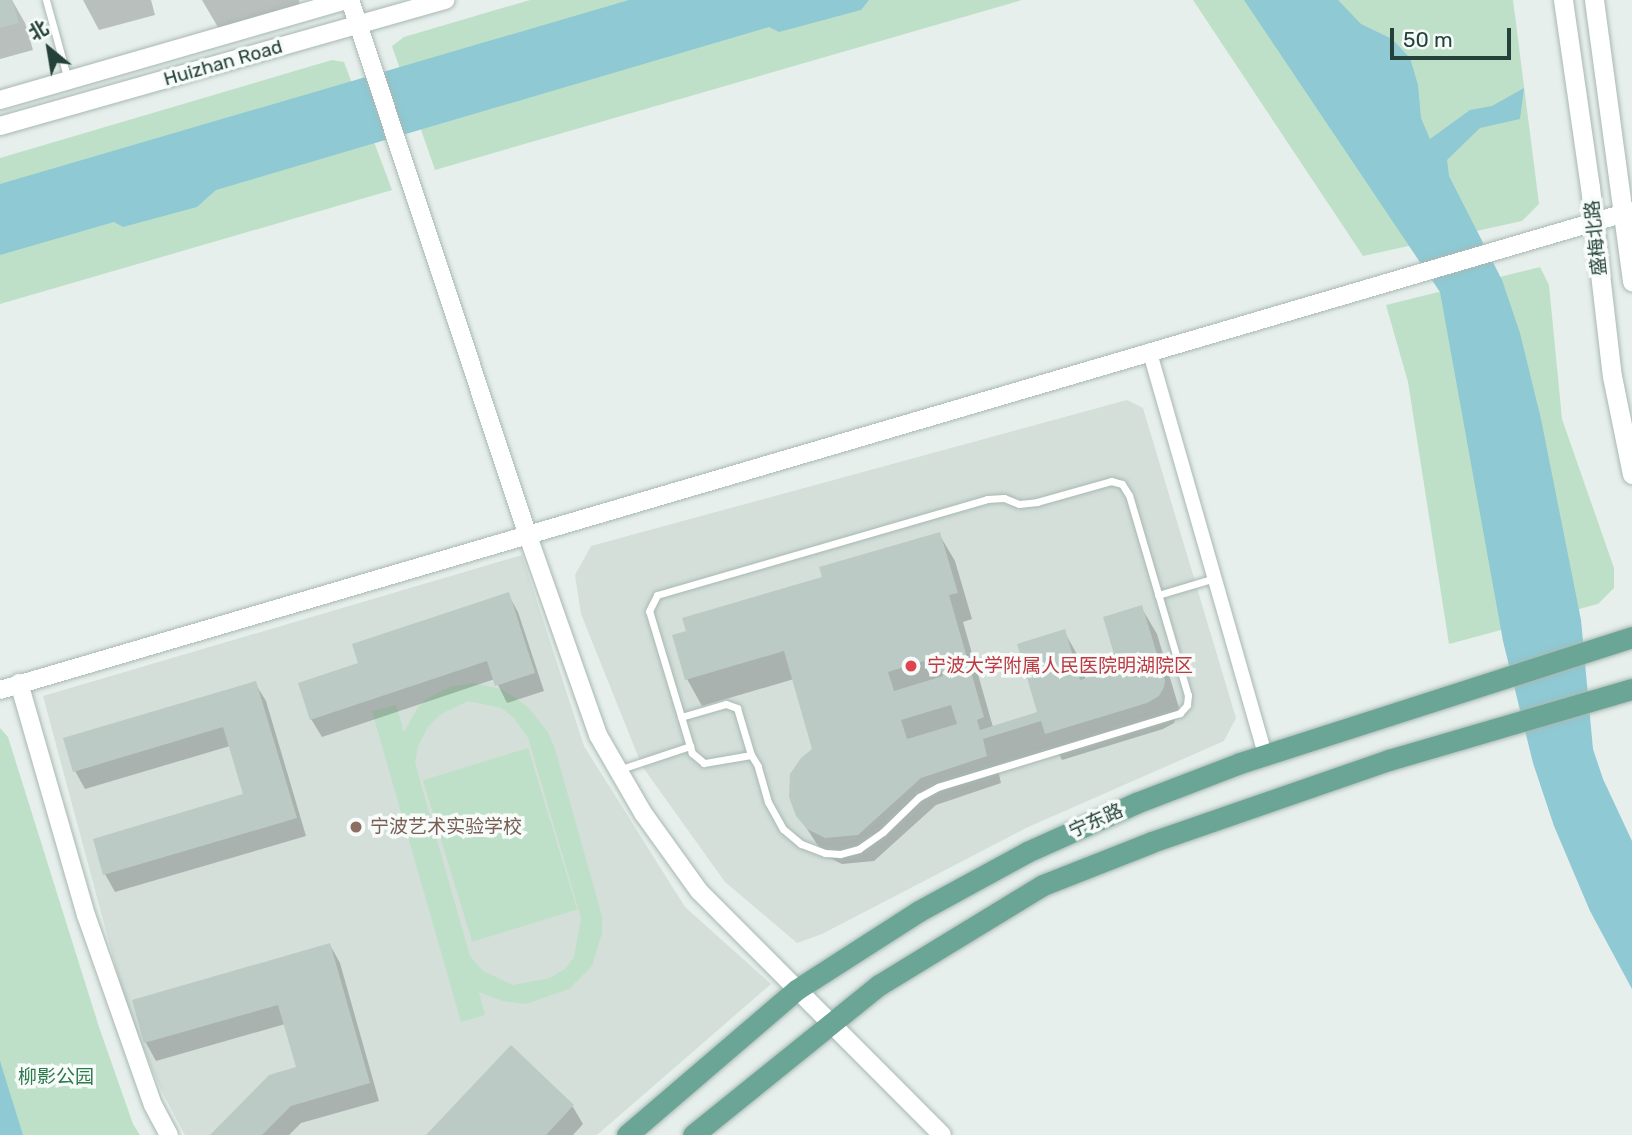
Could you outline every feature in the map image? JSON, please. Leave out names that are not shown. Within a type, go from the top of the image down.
[{"type":"main road","name":"盛梅北路","points":[[1563,0],[1612,376],[1632,474]]},
{"type":"main road","name":"盛梅北路","points":[[1594,0],[1627,212],[1632,281]]},
{"type":"main road","name":"宁东路","points":[[627,1135],[796,990],[919,911],[1027,852],[1136,803],[1265,754],[1625,640]]},
{"type":"main road","name":"宁东路","points":[[693,1135],[829,1022],[879,985],[1043,885],[1255,805],[1389,760],[1632,689]]},
{"type":"street","name":"Huizhan Road","points":[[0,100],[348,0]]},
{"type":"street","points":[[348,0],[528,536],[598,735],[643,813],[699,891],[942,1135]]},
{"type":"street","name":"Huizhan Road","points":[[0,126],[446,0]]},
{"type":"street","points":[[0,690],[1627,212]]},
{"type":"street","points":[[1150,353],[1265,754]]},
{"type":"street","points":[[19,683],[86,915],[153,1105],[169,1135]]},
{"type":"lane","points":[[46,0],[68,80]]},
{"type":"lane","points":[[681,717],[726,704],[737,708],[768,802],[783,829],[801,844],[825,853],[841,854],[859,849],[883,832],[919,797],[938,787],[1180,713],[1187,705],[1188,695],[1129,495],[1122,484],[1111,481],[1037,502],[1019,504],[1004,498],[987,499],[657,595],[649,611],[681,717],[690,746],[692,753],[704,763],[737,755],[751,755]]},
{"type":"lane","points":[[1158,595],[1215,578]]},
{"type":"lane","points":[[618,770],[690,746]]},
{"type":"shaded area","name":"宁波大学附属人民医院明湖院区","points":[[1127,400],[1143,408],[1236,718],[1224,741],[1026,828],[822,934],[797,943],[725,882],[642,766],[581,614],[575,575],[591,546]]},
{"type":"shaded area","name":"宁波艺术实验学校","points":[[522,555],[584,746],[685,907],[771,984],[597,1135],[185,1135],[161,1090],[128,1013],[43,696]]},
{"type":"green space","points":[[530,0],[1022,0],[435,170],[392,46],[404,37]]},
{"type":"green space","points":[[1193,0],[1513,0],[1539,204],[1522,221],[1363,256]]},
{"type":"green space","points":[[332,60],[344,62],[392,190],[0,304],[0,158]]},
{"type":"green space","points":[[1540,267],[1549,285],[1562,419],[1614,568],[1614,588],[1598,604],[1449,644],[1408,382],[1386,305]]},
{"type":"green space","points":[[473,683],[501,689],[528,707],[548,732],[602,916],[602,933],[592,966],[569,989],[526,1004],[502,1001],[479,992],[485,1015],[461,1022],[372,711],[396,705],[404,732],[418,707],[428,698],[450,687]],"holes":[[[468,701],[501,708],[513,717],[528,738],[581,918],[574,957],[566,968],[550,978],[513,985],[483,971],[470,956],[415,763],[418,746],[428,727],[441,714]]]},
{"type":"green space","name":"柳影公园","points":[[0,728],[8,737],[99,1027],[133,1124],[140,1135],[0,1135]]},
{"type":"green space","points":[[528,748],[577,910],[472,942],[423,780]]},
{"type":"water","points":[[629,0],[869,0],[861,10],[779,32],[769,27],[216,190],[197,207],[123,227],[114,222],[0,255],[0,184]]},
{"type":"water","points":[[1244,0],[1338,0],[1361,24],[1392,39],[1410,58],[1418,85],[1421,118],[1430,139],[1470,110],[1492,106],[1524,88],[1520,119],[1480,128],[1447,160],[1449,176],[1502,280],[1520,333],[1541,419],[1581,620],[1593,749],[1603,779],[1632,841],[1632,989],[1590,911],[1554,826],[1533,763],[1503,641],[1440,292]]},
{"type":"water","points":[[0,1061],[23,1135],[0,1135]]},
{"type":"building","points":[[0,0],[12,0],[19,23],[0,28]]},
{"type":"building","points":[[940,532],[958,593],[949,595],[984,717],[977,720],[980,730],[1037,712],[1017,644],[1065,629],[1080,680],[1118,668],[1103,617],[1142,605],[1165,680],[1164,687],[1159,696],[1147,703],[1045,734],[1041,721],[983,739],[987,756],[921,778],[858,835],[825,838],[807,829],[796,816],[789,797],[790,774],[801,758],[812,749],[784,651],[685,680],[672,635],[686,631],[682,618],[822,577],[819,567]],"holes":[[[937,657],[943,676],[894,691],[888,672]],[[951,705],[957,724],[907,739],[901,720]]]},
{"type":"building","points":[[509,592],[535,673],[495,686],[487,661],[310,720],[298,683],[358,663],[352,644]]},
{"type":"building","points":[[256,681],[297,818],[103,875],[93,839],[243,794],[223,727],[73,772],[63,738]]},
{"type":"building","points":[[330,943],[370,1083],[291,1106],[262,1135],[210,1135],[269,1075],[296,1067],[278,1005],[144,1043],[132,1000]]},
{"type":"building","points":[[511,1045],[574,1105],[546,1135],[426,1135]]},
{"type":"place","name":"宁波大学附属人民医院明湖院区","points":[[911,666]]},
{"type":"place","name":"宁波艺术实验学校","points":[[356,827]]}]
